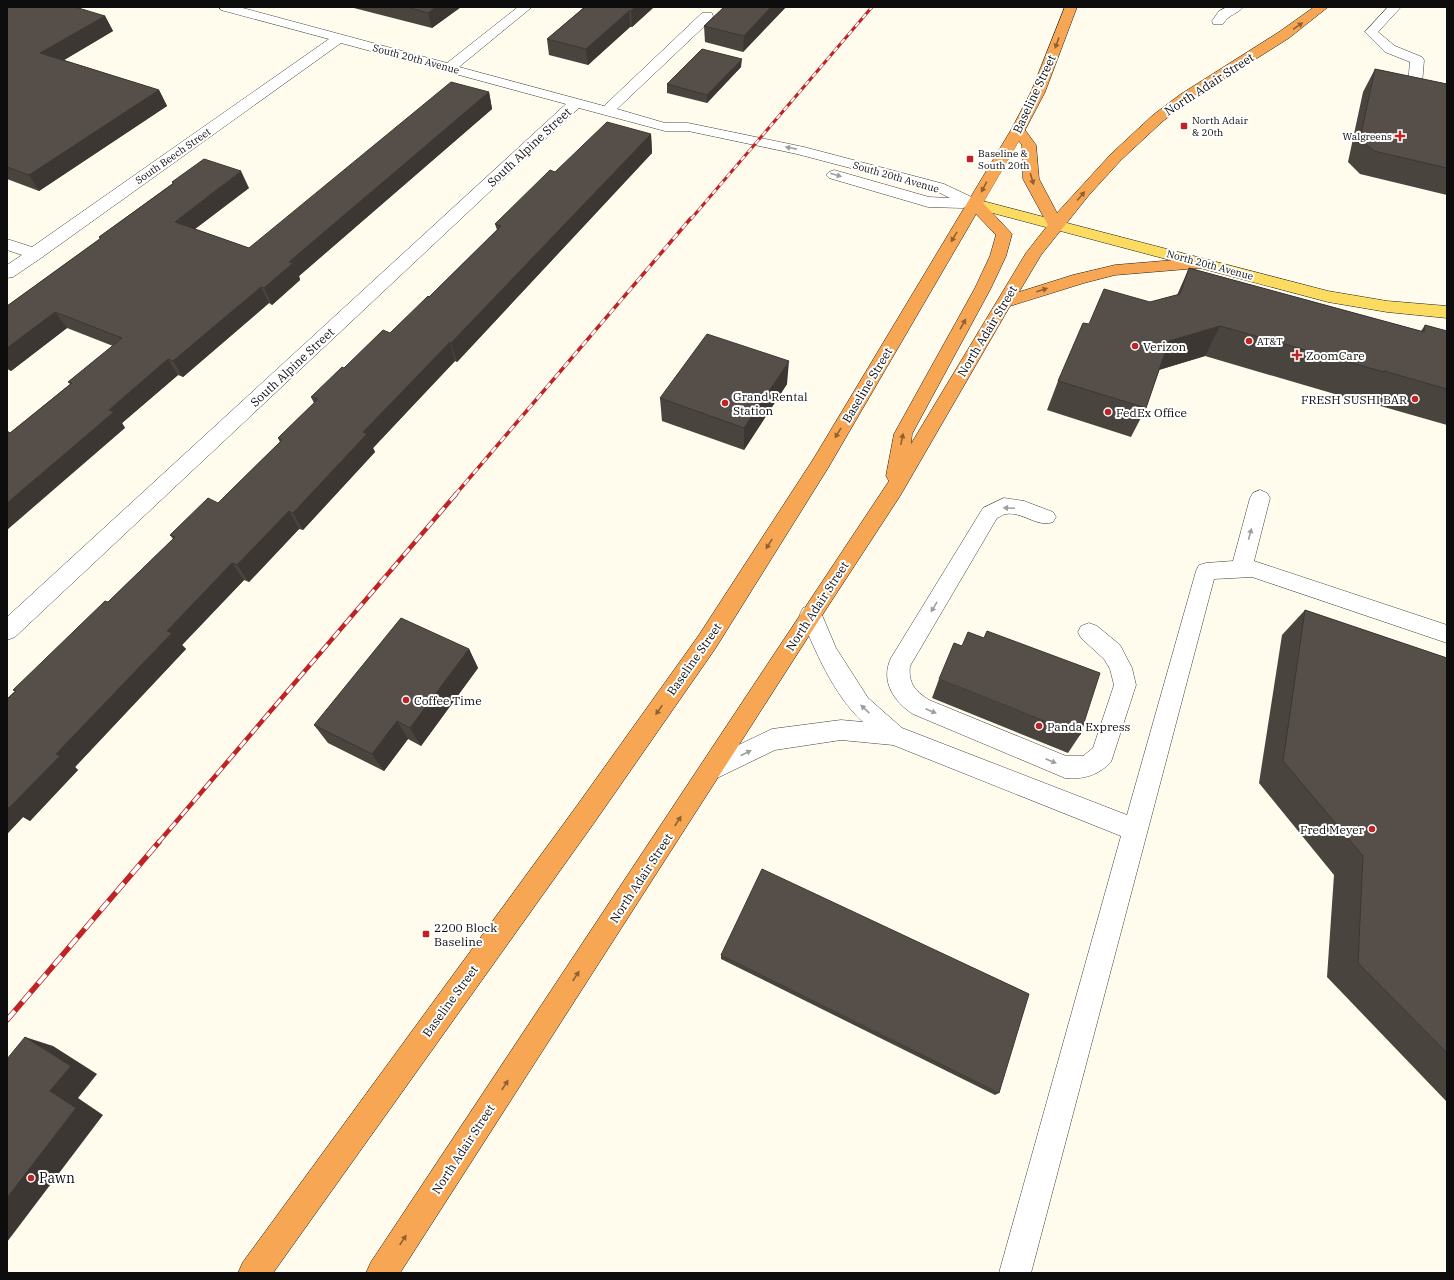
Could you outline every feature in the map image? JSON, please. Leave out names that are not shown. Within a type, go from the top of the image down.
[{"type":"highway","name":"Baseline Street","points":[[254,1273],[585,815],[707,642],[821,463],[1018,130],[1038,92],[1072,7]]},
{"type":"highway","name":"North Adair Street","points":[[382,1273],[711,770],[811,614],[893,491],[1034,253],[1056,225],[1116,157],[1158,118],[1186,97],[1284,35],[1322,7]]},
{"type":"highway","points":[[1018,130],[1028,145],[1031,179],[1056,225]]},
{"type":"highway","points":[[893,491],[903,434],[983,288],[998,256],[1004,234],[975,204]]},
{"type":"highway","points":[[1005,302],[1079,279],[1115,270],[1199,263]]},
{"type":"main road","name":"North 20th Avenue","points":[[975,204],[1336,298],[1417,311],[1447,312]]},
{"type":"street","name":"South 20th Avenue","points":[[226,7],[665,126],[688,127],[799,150],[938,187],[975,204]]},
{"type":"street","points":[[449,68],[526,7]]},
{"type":"street","points":[[1218,21],[1223,14],[1237,7]]},
{"type":"street","points":[[1395,7],[1371,32],[1390,49],[1417,60],[1415,84]]},
{"type":"street","points":[[607,111],[707,16]]},
{"type":"street","name":"South Beech Street","points":[[7,273],[339,38]]},
{"type":"street","name":"South Alpine Street","points":[[7,631],[576,103]]},
{"type":"street","name":"South 20th Avenue","points":[[665,126],[678,136],[768,158]]},
{"type":"street","name":"South 20th Avenue","points":[[819,170],[928,202],[975,204]]},
{"type":"street","points":[[7,244],[35,254]]},
{"type":"street","points":[[1241,570],[1260,498]]},
{"type":"street","points":[[1046,517],[1024,509],[1004,506],[990,513],[899,665],[897,674],[899,684],[903,693],[911,701],[921,707],[1065,767],[1077,769],[1088,767],[1096,762],[1103,754],[1126,685],[1121,668],[1112,652],[1088,632]]},
{"type":"street","points":[[1015,1273],[1206,571],[1252,569],[1447,634]]},
{"type":"street","points":[[811,614],[827,653],[860,705],[894,735]]},
{"type":"street","points":[[711,770],[772,740],[841,730],[894,735],[1135,830]]},
{"type":"building","points":[[7,7],[75,7],[105,16],[40,53],[159,90],[29,175],[7,167]]},
{"type":"building","points":[[407,7],[436,7],[428,13]]},
{"type":"building","points":[[585,7],[635,7],[586,49],[547,39]]},
{"type":"building","points":[[724,7],[771,7],[744,36],[704,26]]},
{"type":"building","points":[[702,49],[742,59],[707,95],[667,84]]},
{"type":"building","name":"Walgreens","points":[[1375,69],[1447,84],[1447,168],[1374,151],[1360,139]]},
{"type":"building","points":[[451,82],[489,92],[289,262],[293,263],[264,288],[261,287],[173,361],[168,359],[109,410],[114,412],[7,503],[7,431],[10,433],[72,383],[68,382],[122,338],[55,312],[7,348],[7,306],[101,238],[99,237],[174,183],[172,182],[204,159],[241,171],[175,222],[249,248]]},
{"type":"building","points":[[607,122],[651,134],[451,343],[450,342],[363,432],[367,434],[293,513],[289,511],[237,565],[232,563],[167,631],[172,633],[56,754],[60,756],[9,808],[7,807],[7,699],[16,691],[13,690],[105,601],[108,602],[175,537],[170,535],[208,498],[218,503],[282,440],[278,438],[318,399],[311,397],[342,367],[344,368],[383,330],[390,333],[428,296],[429,297],[501,226],[495,224],[550,170],[555,172]]},
{"type":"building","points":[[1189,268],[1424,332],[1425,325],[1447,331],[1447,389],[1220,326],[1169,341],[1146,408],[1058,381],[1083,323],[1089,324],[1104,289],[1150,302],[1180,294]]},
{"type":"building","points":[[707,334],[789,361],[744,428],[660,398]]},
{"type":"building","name":"Fred Meyer","points":[[1305,610],[1447,658],[1447,1053],[1358,963],[1363,856],[1283,761]]},
{"type":"building","points":[[401,618],[469,649],[410,728],[397,721],[372,754],[314,725]]},
{"type":"building","name":"Panda Express","points":[[987,631],[1100,673],[1080,735],[939,679],[954,643],[962,646],[968,632],[984,638]]},
{"type":"building","points":[[762,869],[1029,994],[999,1093],[721,955]]},
{"type":"building","points":[[25,1037],[71,1066],[50,1091],[76,1108],[7,1198],[7,1059]]},
{"type":"railway","points":[[691,219],[872,7]]},
{"type":"railway","points":[[455,495],[691,218]]},
{"type":"railway","points":[[158,843],[456,494]]},
{"type":"railway","points":[[7,1020],[159,842]]},
{"type":"place","name":"North Adair & 20th","points":[[1184,126]]},
{"type":"place","name":"Walgreens","points":[[1400,136]]},
{"type":"place","name":"Baseline & South 20th","points":[[970,159]]},
{"type":"place","name":"AT&T","points":[[1249,341]]},
{"type":"place","name":"Verizon","points":[[1135,346]]},
{"type":"place","name":"ZoomCare","points":[[1297,355]]},
{"type":"place","name":"FRESH SUSHI BAR","points":[[1415,399]]},
{"type":"place","name":"Grand Rental Station","points":[[725,403]]},
{"type":"place","name":"FedEx Office","points":[[1108,412]]},
{"type":"place","name":"Coffee Time","points":[[406,700]]},
{"type":"place","name":"Panda Express","points":[[1039,726]]},
{"type":"place","name":"Fred Meyer","points":[[1372,829]]},
{"type":"place","name":"2200 Block Baseline","points":[[426,934]]},
{"type":"place","name":"Pawn","points":[[31,1178]]}]
